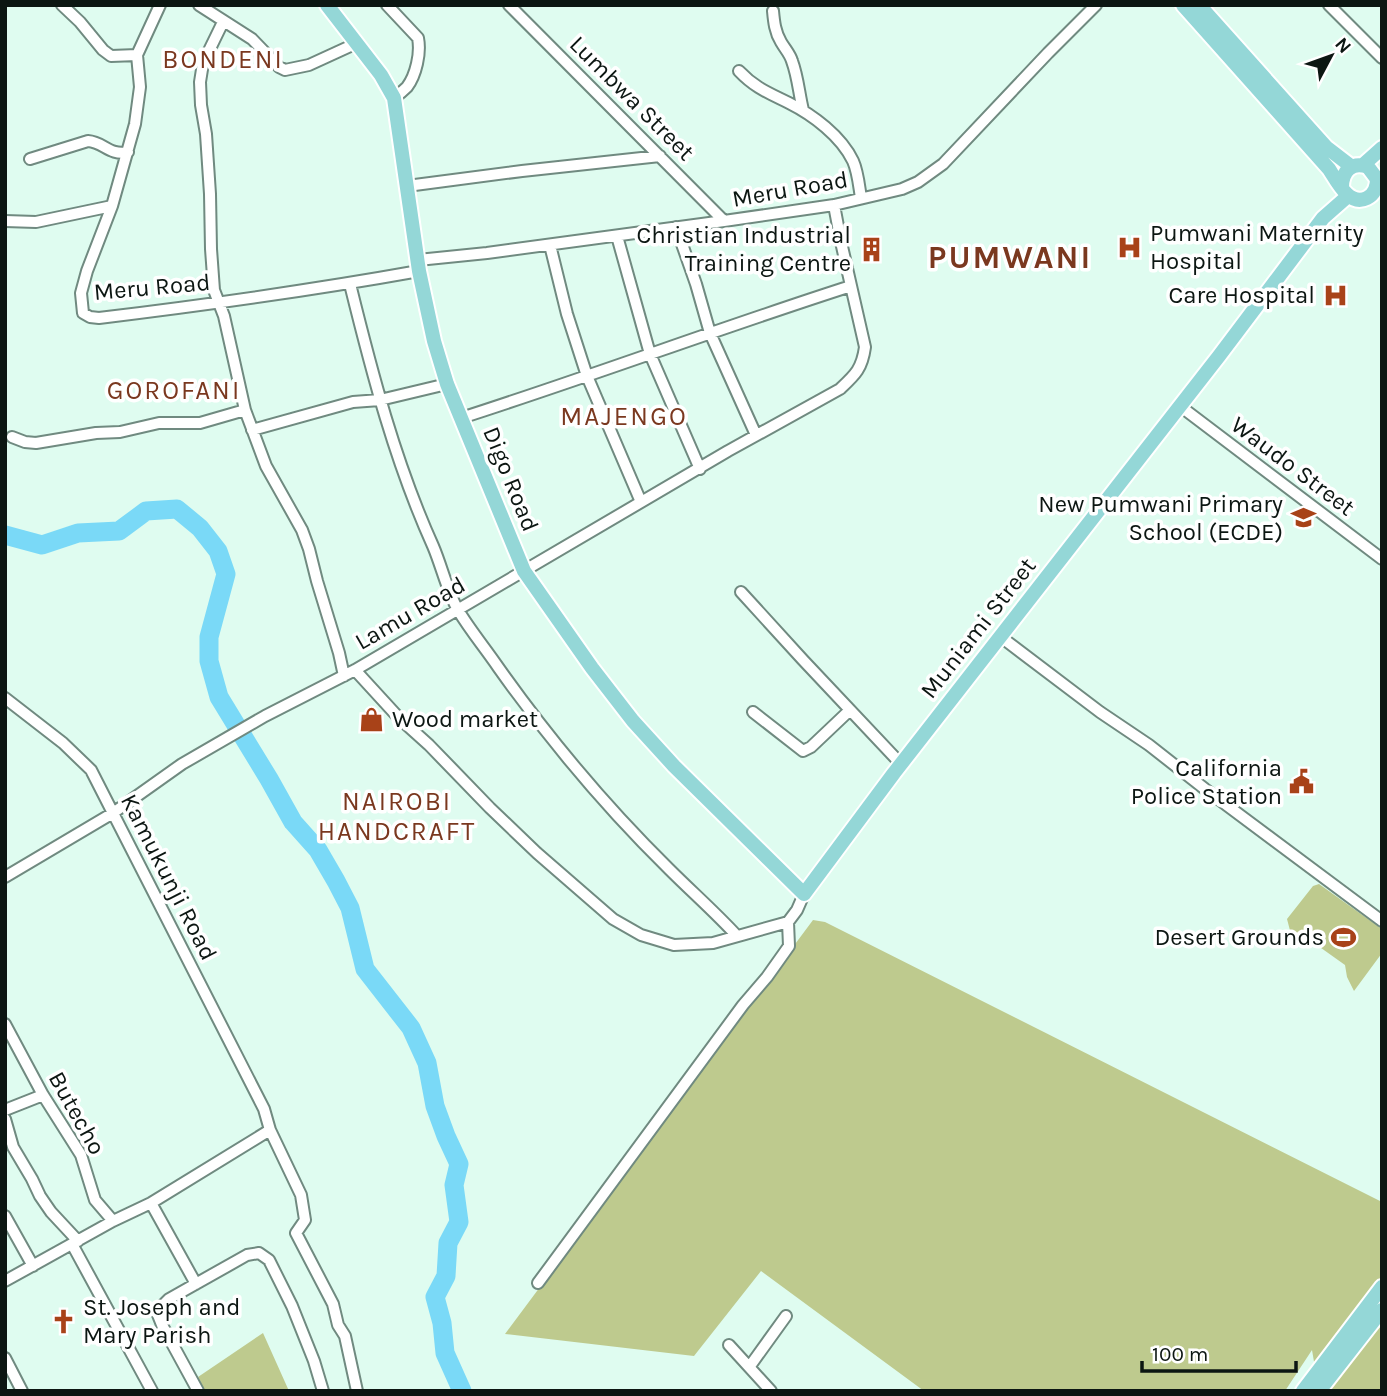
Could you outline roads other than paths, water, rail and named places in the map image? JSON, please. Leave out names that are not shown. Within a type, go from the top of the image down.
[{"type":"main road","name":"Digo Road","points":[[327,5],[382,75],[394,98],[418,265],[434,341],[447,383],[524,570],[592,668],[633,721],[674,766],[804,894]]},
{"type":"main road","points":[[1183,5],[1329,169],[1345,191],[1359,200],[1377,186]]},
{"type":"main road","points":[[1199,5],[1326,147],[1357,166],[1373,171],[1382,208]]},
{"type":"main road","points":[[1345,191],[1344,175],[1382,148]]},
{"type":"main road","name":"Muniami Street","points":[[804,894],[901,764],[1345,191]]},
{"type":"main road","points":[[1303,1391],[1382,1287]]},
{"type":"main road","points":[[1319,1391],[1382,1310]]},
{"type":"street","points":[[62,5],[111,56],[137,55]]},
{"type":"street","name":"Meru Road","points":[[160,5],[137,55],[140,87],[135,124],[112,206],[81,293],[82,309],[85,315],[90,317],[219,303],[349,284],[418,265],[834,205],[902,189],[918,182],[943,164],[1097,5]]},
{"type":"street","points":[[199,5],[252,39],[272,61],[285,69],[309,65],[357,43]]},
{"type":"street","points":[[387,5],[418,38],[419,45],[412,79],[406,89],[394,98]]},
{"type":"street","name":"Lumbwa Street","points":[[509,5],[724,221]]},
{"type":"street","points":[[1329,5],[1382,58]]},
{"type":"street","points":[[772,10],[779,40],[791,58],[796,73],[803,110]]},
{"type":"street","points":[[223,22],[203,63],[200,82],[206,134],[214,289],[224,316],[245,410],[266,466],[302,530],[340,653],[344,676]]},
{"type":"street","points":[[740,71],[760,90],[803,110],[831,133],[854,163],[861,198]]},
{"type":"street","points":[[30,159],[88,141],[113,153],[128,152]]},
{"type":"street","points":[[407,186],[583,163],[660,156]]},
{"type":"street","name":"Lamu Road","points":[[5,877],[113,813],[182,764],[265,716],[355,670],[839,388],[855,375],[863,361],[865,347],[834,205]]},
{"type":"street","points":[[5,220],[36,222],[112,206]]},
{"type":"street","points":[[677,227],[710,333],[755,435]]},
{"type":"street","points":[[617,236],[650,354],[700,469]]},
{"type":"street","points":[[550,245],[567,314],[587,376],[641,502]]},
{"type":"street","points":[[349,284],[380,400],[419,517],[458,610],[564,755],[621,820],[737,936]]},
{"type":"street","points":[[461,418],[534,395],[762,314],[852,286]]},
{"type":"street","points":[[252,430],[353,402],[380,400],[447,383]]},
{"type":"street","name":"Waudo Street","points":[[1180,406],[1382,559]]},
{"type":"street","points":[[12,437],[36,443],[96,433],[120,432],[159,423],[200,423],[245,410]]},
{"type":"street","points":[[741,592],[901,764]]},
{"type":"street","points":[[1000,637],[1100,712],[1149,744],[1382,921]]},
{"type":"street","points":[[355,670],[399,718],[537,853],[613,919],[641,934],[674,945],[713,943],[788,922],[804,894]]},
{"type":"street","name":"Kamukunji Road","points":[[5,698],[63,743],[91,770],[268,1118],[270,1130],[301,1195],[305,1220],[296,1233],[333,1304],[338,1325],[345,1336],[357,1391]]},
{"type":"street","points":[[753,712],[803,751],[811,747],[850,710]]},
{"type":"street","points":[[538,1283],[743,1005],[775,967],[789,946],[788,922]]},
{"type":"street","name":"Butecho","points":[[5,1024],[43,1095],[81,1155],[94,1200],[113,1221]]},
{"type":"street","points":[[5,1110],[43,1095]]},
{"type":"street","points":[[5,1119],[13,1147],[40,1196],[75,1242],[152,1391]]},
{"type":"street","points":[[5,1281],[151,1203],[270,1130]]},
{"type":"street","points":[[151,1203],[196,1284]]},
{"type":"street","points":[[5,1216],[33,1266]]},
{"type":"street","points":[[198,1391],[158,1315],[160,1308],[169,1299],[247,1255],[259,1253],[269,1260],[292,1306],[323,1391]]},
{"type":"street","points":[[750,1366],[786,1316]]},
{"type":"street","points":[[729,1345],[771,1391]]},
{"type":"street","points":[[5,1359],[22,1391]]},
{"type":"waterway","points":[[5,535],[42,545],[78,533],[119,531],[146,511],[177,509],[200,528],[218,551],[226,574],[209,637],[209,661],[219,697],[293,822],[318,850],[350,908],[365,969],[411,1028],[427,1063],[435,1106],[459,1164],[454,1185],[459,1222],[448,1243],[446,1276],[435,1297],[442,1323],[445,1353],[462,1391]]},
{"type":"place","name":"Pumwani Maternity Hospital","points":[[1130,247]]},
{"type":"place","name":"Christian Industrial Training Centre","points":[[871,249]]},
{"type":"place","name":"Care Hospital","points":[[1335,295]]},
{"type":"place","name":"New Pumwani Primary School (ECDE)","points":[[1303,518]]},
{"type":"place","name":"Wood market","points":[[372,719]]},
{"type":"place","name":"California Police Station","points":[[1302,782]]},
{"type":"place","name":"Desert Grounds","points":[[1344,937]]},
{"type":"place","name":"St. Joseph and Mary Parish","points":[[63,1321]]},
{"type":"district","name":"BONDENI","points":[[223,59]]},
{"type":"district","name":"PUMWANI","points":[[1010,257]]},
{"type":"district","name":"GOROFANI","points":[[174,390]]},
{"type":"district","name":"MAJENGO","points":[[624,416]]},
{"type":"district","name":"NAIROBI HANDCRAFT","points":[[397,816]]}]
